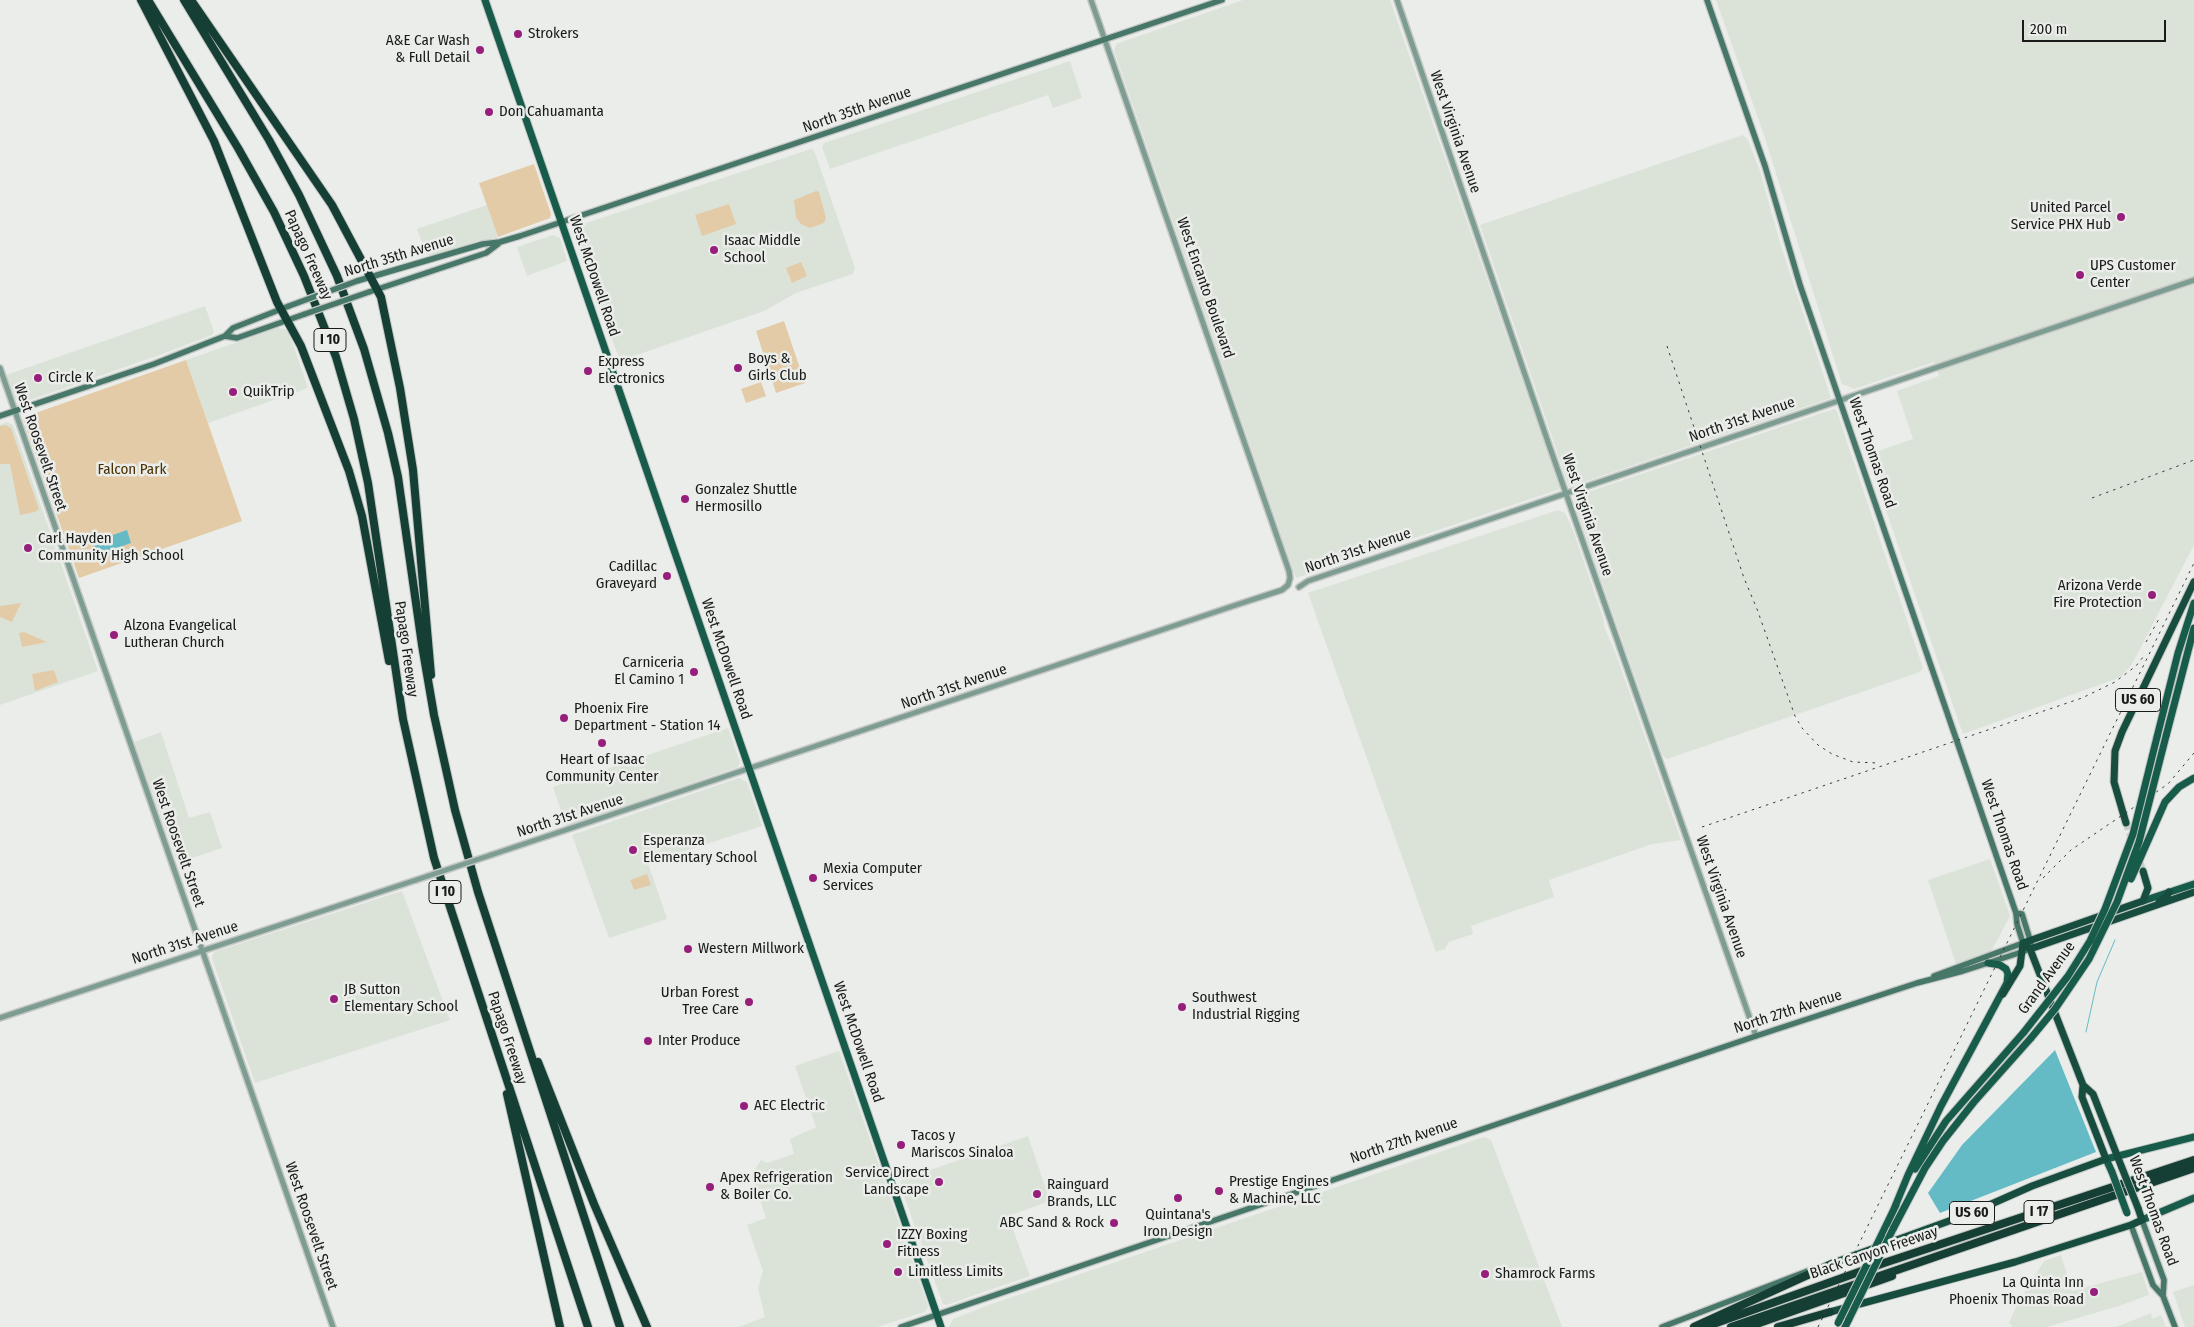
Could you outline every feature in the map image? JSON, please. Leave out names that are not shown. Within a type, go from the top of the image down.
[{"type":"highway","points":[[141,0],[214,142],[285,307],[292,319],[354,489],[368,543],[388,654],[403,719]]},
{"type":"highway","name":"Papago Freeway","points":[[148,0],[238,148],[274,212],[304,276],[329,339],[354,419],[368,483],[403,719],[434,858],[588,1327]]},
{"type":"highway","name":"Papago Freeway","points":[[184,0],[269,140],[299,195],[337,276],[356,327],[379,401],[398,477],[434,715],[455,810],[478,892],[620,1327]]},
{"type":"highway","points":[[191,0],[332,205],[368,278],[381,297],[400,388],[413,470],[434,715]]},
{"type":"highway","name":"US 60","points":[[2126,823],[2114,782],[2113,765],[2117,744],[2194,582]]},
{"type":"highway","points":[[2143,871],[2148,888],[2143,901]]},
{"type":"highway","points":[[2141,912],[2165,898],[2169,892]]},
{"type":"highway","name":"North 27th Avenue","points":[[2026,950],[2141,912],[2194,892]]},
{"type":"highway","name":"North 27th Avenue","points":[[2023,943],[2143,901]]},
{"type":"highway","name":"West Thomas Road","points":[[2023,943],[2083,1085],[2092,1094],[2142,1220]]},
{"type":"highway","points":[[2003,994],[2020,966],[2026,950]]},
{"type":"highway","points":[[520,1019],[549,1086],[594,1204],[647,1327]]},
{"type":"highway","points":[[500,1060],[560,1327]]},
{"type":"highway","name":"West Thomas Road","points":[[2083,1085],[2082,1098],[2106,1159]]},
{"type":"highway","name":"US 60","points":[[1836,1262],[1971,1213],[2032,1186],[2106,1159]]},
{"type":"highway","name":"Black Canyon Freeway","points":[[1705,1327],[1884,1263],[2194,1160]]},
{"type":"highway","points":[[1731,1327],[2194,1168]]},
{"type":"highway","name":"Black Canyon Freeway","points":[[1748,1327],[2194,1173]]},
{"type":"highway","points":[[1778,1327],[2015,1262],[2142,1220]]},
{"type":"highway","points":[[1694,1327],[1836,1262]]},
{"type":"main road","name":"West McDowell Road","points":[[485,0],[942,1327]]},
{"type":"main road","name":"North 35th Avenue","points":[[0,416],[154,364],[225,336],[233,328],[285,307],[368,278],[483,244],[500,242],[1222,0]]},
{"type":"main road","name":"West Thomas Road","points":[[1707,0],[1765,166],[1783,234],[2016,912],[2017,924],[2023,943]]},
{"type":"main road","name":"North 35th Avenue","points":[[225,336],[237,338],[486,253],[500,242]]},
{"type":"main road","name":"Grand Avenue","points":[[1840,1326],[1894,1208],[1915,1169],[1946,1121],[2049,1003],[2072,971],[2090,940],[2105,909],[2130,842],[2180,645],[2194,603]]},
{"type":"main road","name":"Grand Avenue","points":[[1840,1326],[1849,1320],[1925,1168],[1943,1141],[2060,1002],[2093,952],[2132,863],[2194,628]]},
{"type":"main road","points":[[2093,952],[2110,927],[2165,802],[2176,790],[2194,778]]},
{"type":"main road","name":"North 27th Avenue","points":[[2143,901],[2194,884]]},
{"type":"main road","name":"West Thomas Road","points":[[2016,912],[2022,914],[2031,940],[2026,950]]},
{"type":"main road","name":"North 27th Avenue","points":[[1917,983],[2023,943]]},
{"type":"main road","name":"North 27th Avenue","points":[[901,1327],[1756,1036],[1917,983],[2026,950]]},
{"type":"main road","points":[[1894,1208],[1949,1090],[2003,994],[2008,979],[2007,971],[2002,966],[1988,963]]},
{"type":"main road","points":[[2106,1159],[2194,1137]]},
{"type":"main road","name":"West Thomas Road","points":[[2106,1159],[2154,1285],[2163,1296],[2175,1327]]},
{"type":"main road","points":[[2142,1220],[2194,1198]]},
{"type":"main road","name":"West Thomas Road","points":[[2142,1220],[2164,1280],[2163,1296]]},
{"type":"main road","points":[[1662,1327],[1744,1294],[1836,1262]]},
{"type":"main road","points":[[1788,1327],[1830,1312]]},
{"type":"street","name":"West Encanto Boulevard","points":[[1091,0],[1289,571],[1288,585]]},
{"type":"street","name":"West Virginia Avenue","points":[[1397,0],[1566,493],[1756,1036]]},
{"type":"street","name":"North 31st Avenue","points":[[1299,587],[1308,581],[2194,280]]},
{"type":"street","name":"West Roosevelt Street","points":[[0,368],[333,1327]]},
{"type":"street","name":"North 31st Avenue","points":[[0,1018],[750,770],[1279,591],[1288,585]]},
{"type":"shaded area","points":[[1243,0],[1390,0],[1560,489],[1296,578],[1114,51],[1116,44]]},
{"type":"shaded area","points":[[1716,0],[2194,0],[2194,545],[2132,664],[2121,677],[1963,734],[1867,455],[1913,439],[1897,391],[1939,376],[1934,362],[1854,389],[1842,384],[1764,135]]},
{"type":"shaded area","points":[[1070,61],[1082,98],[1053,108],[1048,95],[830,169],[822,147],[824,143]]},
{"type":"shaded area","points":[[1743,135],[1748,140],[1760,171],[1781,246],[1831,398],[1569,487],[1480,225]]},
{"type":"shaded area","name":"Isaac Middle School","points":[[811,149],[814,150],[855,268],[853,274],[796,293],[764,311],[625,359],[619,358],[573,232],[574,227]]},
{"type":"shaded area","points":[[487,205],[498,237],[430,256],[426,254],[417,229]]},
{"type":"shaded area","points":[[553,235],[560,238],[567,261],[527,276],[517,247]]},
{"type":"shaded area","points":[[205,306],[214,332],[212,335],[21,403],[15,399],[6,375]]},
{"type":"shaded area","points":[[278,328],[288,330],[308,388],[208,423],[186,360]]},
{"type":"shaded area","points":[[1834,409],[1837,411],[1923,668],[1920,672],[1667,759],[1662,754],[1574,502],[1576,496]]},
{"type":"shaded area","name":"Carl Hayden Community High School","points":[[7,422],[13,425],[98,671],[0,705],[0,425]]},
{"type":"shaded area","points":[[1558,510],[1565,513],[1573,530],[1604,621],[1604,626],[1616,654],[1681,840],[1652,844],[1549,880],[1554,897],[1471,926],[1473,934],[1449,942],[1445,949],[1436,952],[1308,593]]},
{"type":"shaded area","points":[[728,728],[740,762],[738,767],[566,826],[553,787]]},
{"type":"shaded area","points":[[161,732],[189,818],[210,812],[222,848],[181,862],[177,861],[134,742]]},
{"type":"shaded area","name":"Esperanza Elementary School","points":[[739,778],[747,782],[762,826],[648,863],[667,919],[609,938],[572,835]]},
{"type":"shaded area","points":[[1990,859],[2010,916],[1991,952],[1956,964],[1928,880]]},
{"type":"shaded area","name":"JB Sutton Elementary School","points":[[402,891],[450,1020],[255,1083],[212,958],[214,952]]},
{"type":"shaded area","points":[[839,1051],[928,1306],[927,1309],[924,1312],[877,1327],[739,1327],[765,1317],[758,1288],[763,1271],[747,1225],[766,1218],[752,1174],[761,1160],[767,1163],[794,1154],[790,1139],[816,1127],[795,1066]]},
{"type":"shaded area","points":[[1028,1136],[1050,1201],[1008,1216],[1030,1276],[946,1305],[943,1304],[900,1185],[901,1180]]},
{"type":"shaded area","points":[[1484,1137],[1491,1140],[1562,1327],[949,1327],[953,1319],[989,1305]]},
{"type":"shaded area","points":[[2061,1255],[2072,1291],[2142,1272],[2149,1295],[2119,1306],[2047,1327],[2013,1327],[2009,1323],[2018,1303],[2044,1261]]},
{"type":"shaded area","points":[[2194,1285],[2194,1327],[2185,1327],[2173,1292]]},
{"type":"shaded area","points":[[2151,1313],[2152,1319],[2161,1315],[2166,1327],[2116,1327]]},
{"type":"green space","points":[[534,164],[551,214],[550,218],[498,237],[479,183]]},
{"type":"green space","points":[[816,191],[819,192],[826,218],[824,223],[810,228],[801,224],[796,218],[794,200]]},
{"type":"green space","points":[[729,204],[736,224],[702,236],[695,215]]},
{"type":"green space","points":[[801,262],[807,276],[792,283],[786,268]]},
{"type":"green space","points":[[784,321],[805,383],[776,393],[756,331]]},
{"type":"green space","name":"Falcon Park","points":[[186,360],[242,521],[79,578],[23,419]]},
{"type":"green space","points":[[761,382],[766,396],[746,403],[741,389]]},
{"type":"green space","points":[[5,425],[11,428],[39,509],[35,512],[20,515],[10,464],[0,464],[0,426]]},
{"type":"green space","points":[[21,603],[12,622],[0,617],[0,606]]},
{"type":"green space","points":[[24,632],[47,642],[22,647],[19,633]]},
{"type":"green space","points":[[54,670],[58,682],[35,691],[32,674]]},
{"type":"green space","points":[[647,874],[651,885],[634,890],[630,880]]},
{"type":"water","points":[[127,530],[131,543],[97,555],[93,542]]},
{"type":"water","points":[[2055,1050],[2096,1152],[1940,1213],[1928,1193],[1962,1145]]},
{"type":"waterway","points":[[2086,1032],[2097,982],[2115,940]]},
{"type":"tunnel","points":[[2126,823],[2143,871]]},
{"type":"railway","points":[[1667,346],[1744,578],[1795,716],[1802,728],[1818,745],[1832,754],[1853,762],[1878,763]]},
{"type":"railway","points":[[2092,498],[2194,460]]},
{"type":"railway","points":[[1818,1327],[2194,563]]},
{"type":"railway","points":[[2146,642],[2160,617]]},
{"type":"railway","points":[[1702,827],[2082,698],[2115,682],[2136,666],[2143,657]]},
{"type":"railway","points":[[2043,878],[2071,850],[2168,784],[2194,753]]},
{"type":"place","name":"Strokers","points":[[518,34]]},
{"type":"place","name":"A&E Car Wash & Full Detail","points":[[480,50]]},
{"type":"place","name":"Don Cahuamanta","points":[[489,112]]},
{"type":"place","name":"United Parcel Service PHX Hub","points":[[2121,217]]},
{"type":"place","name":"Isaac Middle School","points":[[714,250]]},
{"type":"place","name":"UPS Customer Center","points":[[2080,275]]},
{"type":"place","name":"Boys & Girls Club","points":[[738,368]]},
{"type":"place","name":"Express Electronics","points":[[588,371]]},
{"type":"place","name":"Circle K","points":[[38,378]]},
{"type":"place","name":"QuikTrip","points":[[233,392]]},
{"type":"place","name":"Gonzalez Shuttle Hermosillo","points":[[685,499]]},
{"type":"place","name":"Carl Hayden Community High School","points":[[28,548]]},
{"type":"place","name":"Cadillac Graveyard","points":[[667,576]]},
{"type":"place","name":"Arizona Verde Fire Protection","points":[[2152,595]]},
{"type":"place","name":"Alzona Evangelical Lutheran Church","points":[[114,635]]},
{"type":"place","name":"Carniceria El Camino 1","points":[[694,672]]},
{"type":"place","name":"Phoenix Fire Department - Station 14","points":[[564,718]]},
{"type":"place","name":"Heart of Isaac Community Center","points":[[602,743]]},
{"type":"place","name":"Esperanza Elementary School","points":[[633,850]]},
{"type":"place","name":"Mexia Computer Services","points":[[813,878]]},
{"type":"place","name":"Western Millwork","points":[[688,949]]},
{"type":"place","name":"JB Sutton Elementary School","points":[[334,999]]},
{"type":"place","name":"Urban Forest Tree Care","points":[[749,1002]]},
{"type":"place","name":"Southwest Industrial Rigging","points":[[1182,1007]]},
{"type":"place","name":"Inter Produce","points":[[648,1041]]},
{"type":"place","name":"AEC Electric","points":[[744,1106]]},
{"type":"place","name":"Tacos y Mariscos Sinaloa","points":[[901,1145]]},
{"type":"place","name":"Service Direct Landscape","points":[[939,1182]]},
{"type":"place","name":"Apex Refrigeration & Boiler Co.","points":[[710,1187]]},
{"type":"place","name":"Prestige Engines & Machine, LLC","points":[[1219,1191]]},
{"type":"place","name":"Rainguard Brands, LLC","points":[[1037,1194]]},
{"type":"place","name":"Quintana's Iron Design","points":[[1178,1198]]},
{"type":"place","name":"ABC Sand & Rock","points":[[1114,1223]]},
{"type":"place","name":"IZZY Boxing Fitness","points":[[887,1244]]},
{"type":"place","name":"Limitless Limits","points":[[898,1272]]},
{"type":"place","name":"Shamrock Farms","points":[[1485,1274]]},
{"type":"place","name":"La Quinta Inn Phoenix Thomas Road","points":[[2094,1292]]}]
